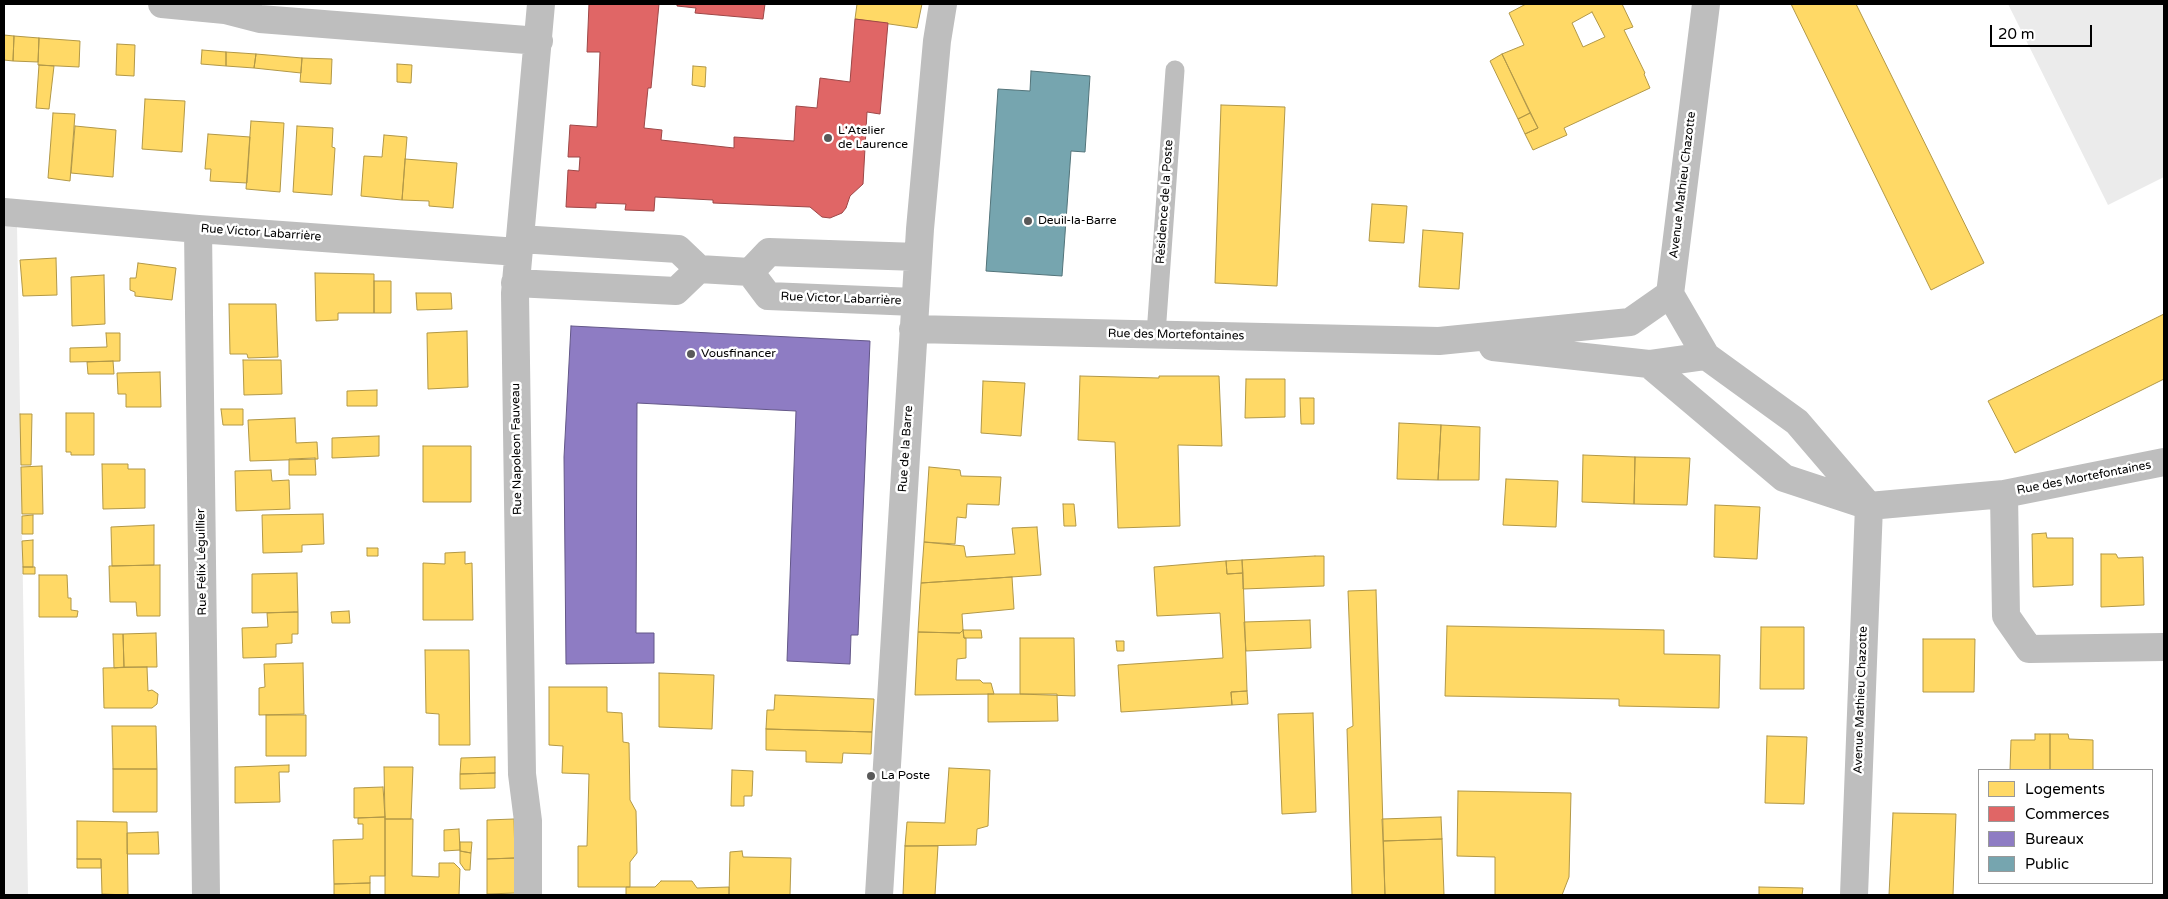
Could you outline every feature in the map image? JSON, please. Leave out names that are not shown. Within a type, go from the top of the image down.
[{"type":"street","points":[[162,4],[225,7],[260,18],[539,41]]},
{"type":"street","name":"Rue Napoleon Fauveau","points":[[528,895],[528,821],[522,774],[515,283],[542,4]]},
{"type":"street","name":"Rue de la Barre","points":[[879,895],[918,257],[937,41],[943,4]]},
{"type":"street","name":"Avenue Mathieu Chazotte","points":[[1670,294],[1706,4]]},
{"type":"street","name":"Rue Victor Labarrière","points":[[4,212],[198,229],[519,246],[678,249],[699,270]]},
{"type":"street","name":"Rue Félix Léguillier","points":[[198,229],[206,895]]},
{"type":"street","points":[[515,283],[676,291],[699,270],[750,272],[769,252],[918,257]]},
{"type":"street","name":"Rue Victor Labarrière","points":[[750,272],[768,296],[914,315]]},
{"type":"street","points":[[1670,294],[1706,356],[1797,422],[1869,506]]},
{"type":"street","name":"Rue des Mortefontaines","points":[[1439,341],[1630,322],[1670,294]]},
{"type":"street","name":"Rue des Mortefontaines","points":[[914,315],[1156,334],[1439,341],[1649,364]]},
{"type":"street","points":[[1649,364],[1706,356]]},
{"type":"street","points":[[1649,364],[1784,478],[1869,506]]},
{"type":"street","name":"Rue des Mortefontaines","points":[[1869,506],[2004,494],[2164,462]]},
{"type":"street","name":"Rue des Mortefontaines","points":[[2004,494],[2006,616],[2029,649],[2164,647]]},
{"type":"street","name":"Avenue Mathieu Chazotte","points":[[1854,895],[1869,506]]},
{"type":"lane","name":"Résidence de la Poste","points":[[1156,334],[1175,70]]},
{"type":"shaded area","points":[[2008,4],[2164,4],[2164,177],[2108,205]]},
{"type":"shaded area","points":[[4,223],[17,225],[28,895],[4,895]]},
{"type":"building: Logements","points":[[857,4],[922,4],[917,28],[855,19]]},
{"type":"building: Logements","points":[[1526,4],[1622,4],[1633,27],[1624,30],[1645,73],[1650,88],[1564,128],[1567,135],[1533,150],[1525,134],[1538,128],[1502,54],[1524,45],[1509,13]],"holes":[[[1592,12],[1605,37],[1583,47],[1572,23]]]},
{"type":"building: Logements","points":[[1791,4],[1856,4],[1984,263],[1931,290]]},
{"type":"building: Logements","points":[[4,35],[14,36],[13,61],[4,60]]},
{"type":"building: Logements","points":[[14,36],[39,38],[38,62],[13,61]]},
{"type":"building: Logements","points":[[39,38],[80,41],[79,67],[38,65]]},
{"type":"building: Logements","points":[[117,44],[135,45],[134,76],[116,75]]},
{"type":"building: Logements","points":[[202,50],[226,52],[226,66],[201,64]]},
{"type":"building: Logements","points":[[226,52],[256,54],[254,68],[226,66]]},
{"type":"building: Logements","points":[[256,54],[302,58],[301,73],[254,68]]},
{"type":"building: Logements","points":[[1502,54],[1530,113],[1518,119],[1490,61]]},
{"type":"building: Logements","points":[[302,58],[332,59],[331,84],[300,82]]},
{"type":"building: Logements","points":[[397,64],[412,65],[411,83],[397,82]]},
{"type":"building: Logements","points":[[39,65],[54,66],[49,109],[36,108]]},
{"type":"building: Logements","points":[[693,66],[706,67],[705,87],[692,85]]},
{"type":"building: Logements","points":[[145,99],[185,101],[182,152],[142,149]]},
{"type":"building: Logements","points":[[1221,105],[1285,107],[1277,286],[1215,283]]},
{"type":"building: Logements","points":[[53,113],[75,114],[70,181],[48,178]]},
{"type":"building: Logements","points":[[1530,113],[1538,128],[1525,134],[1518,119]]},
{"type":"building: Logements","points":[[251,121],[284,123],[280,192],[246,189]]},
{"type":"building: Logements","points":[[75,126],[116,130],[113,177],[71,173]]},
{"type":"building: Logements","points":[[297,126],[333,128],[332,147],[335,148],[332,195],[293,192]]},
{"type":"building: Logements","points":[[208,134],[250,137],[247,183],[210,181],[211,169],[205,169]]},
{"type":"building: Logements","points":[[384,135],[407,137],[402,200],[361,196],[364,156],[382,157]]},
{"type":"building: Logements","points":[[405,159],[457,163],[453,208],[429,206],[429,201],[402,200]]},
{"type":"building: Logements","points":[[1372,204],[1407,206],[1404,243],[1369,241]]},
{"type":"building: Logements","points":[[1423,230],[1463,233],[1459,289],[1419,287]]},
{"type":"building: Logements","points":[[56,258],[57,295],[23,296],[20,260]]},
{"type":"building: Logements","points":[[138,263],[176,268],[172,300],[135,296],[135,292],[130,290],[130,278],[136,278]]},
{"type":"building: Logements","points":[[315,273],[374,274],[374,313],[338,313],[338,320],[316,321]]},
{"type":"building: Logements","points":[[104,275],[105,324],[72,326],[71,277]]},
{"type":"building: Logements","points":[[374,281],[391,281],[391,313],[374,313]]},
{"type":"building: Logements","points":[[416,293],[451,293],[452,309],[417,310]]},
{"type":"building: Logements","points":[[229,304],[276,304],[278,357],[248,358],[247,354],[230,354]]},
{"type":"building: Logements","points":[[2164,314],[2164,379],[2015,453],[1988,401]]},
{"type":"building: Logements","points":[[467,331],[468,387],[428,389],[427,333]]},
{"type":"building: Logements","points":[[106,333],[120,333],[120,361],[70,362],[70,348],[107,347]]},
{"type":"building: Logements","points":[[243,360],[281,360],[282,394],[244,395]]},
{"type":"building: Logements","points":[[113,361],[114,374],[88,374],[87,362]]},
{"type":"building: Logements","points":[[160,372],[161,407],[126,407],[126,394],[118,394],[117,373]]},
{"type":"building: Logements","points":[[1080,376],[1159,378],[1159,376],[1219,376],[1222,446],[1178,445],[1180,526],[1118,528],[1115,442],[1078,440]]},
{"type":"building: Logements","points":[[1246,379],[1285,379],[1285,417],[1245,418]]},
{"type":"building: Logements","points":[[983,381],[1025,383],[1021,436],[981,433]]},
{"type":"building: Logements","points":[[377,390],[377,406],[347,406],[347,391]]},
{"type":"building: Logements","points":[[1300,398],[1314,398],[1314,424],[1301,424]]},
{"type":"building: Logements","points":[[221,409],[243,409],[243,425],[223,425]]},
{"type":"building: Logements","points":[[66,413],[94,413],[94,455],[71,455],[71,452],[66,452]]},
{"type":"building: Logements","points":[[20,414],[32,414],[31,465],[21,465]]},
{"type":"building: Logements","points":[[295,418],[296,443],[317,442],[318,459],[250,461],[248,420]]},
{"type":"building: Logements","points":[[1399,423],[1441,425],[1438,480],[1397,479]]},
{"type":"building: Logements","points":[[1441,425],[1480,427],[1479,480],[1438,480]]},
{"type":"building: Logements","points":[[379,436],[379,456],[332,458],[332,438]]},
{"type":"building: Logements","points":[[423,446],[471,446],[471,502],[423,502]]},
{"type":"building: Logements","points":[[1583,455],[1635,457],[1634,504],[1582,502]]},
{"type":"building: Logements","points":[[1635,457],[1690,458],[1687,505],[1634,504]]},
{"type":"building: Logements","points":[[315,458],[316,475],[289,475],[289,459]]},
{"type":"building: Logements","points":[[102,464],[128,464],[128,469],[145,469],[145,508],[103,509]]},
{"type":"building: Logements","points":[[42,466],[43,514],[22,514],[21,467]]},
{"type":"building: Logements","points":[[929,467],[960,470],[961,476],[1001,477],[999,505],[967,504],[966,518],[957,517],[955,544],[924,542]]},
{"type":"building: Logements","points":[[271,470],[272,481],[289,480],[290,509],[236,511],[235,471]]},
{"type":"building: Logements","points":[[1506,479],[1558,481],[1556,527],[1503,525]]},
{"type":"building: Logements","points":[[1063,504],[1074,504],[1076,526],[1064,526]]},
{"type":"building: Logements","points":[[1715,505],[1760,507],[1757,559],[1714,557]]},
{"type":"building: Logements","points":[[323,514],[324,544],[302,545],[302,552],[263,553],[262,515]]},
{"type":"building: Logements","points":[[33,515],[33,534],[22,534],[22,516]]},
{"type":"building: Logements","points":[[154,525],[154,565],[112,566],[111,527]]},
{"type":"building: Logements","points":[[1037,527],[1041,575],[921,583],[924,542],[964,546],[966,557],[1015,554],[1012,528]]},
{"type":"building: Logements","points":[[2046,533],[2047,538],[2073,538],[2073,585],[2033,587],[2032,534]]},
{"type":"building: Logements","points":[[33,540],[33,567],[23,567],[22,541]]},
{"type":"building: Logements","points":[[367,548],[378,548],[378,556],[367,556]]},
{"type":"building: Logements","points":[[465,552],[465,564],[472,563],[473,620],[423,620],[423,563],[445,564],[445,553]]},
{"type":"building: Logements","points":[[2101,554],[2116,554],[2118,558],[2143,557],[2144,605],[2101,607]]},
{"type":"building: Logements","points":[[1324,556],[1324,586],[1243,589],[1242,560]]},
{"type":"building: Logements","points":[[1242,560],[1243,573],[1227,574],[1226,561]]},
{"type":"building: Logements","points":[[1226,561],[1227,574],[1243,573],[1247,691],[1231,692],[1232,705],[1121,712],[1118,665],[1223,658],[1220,613],[1157,616],[1154,567]]},
{"type":"building: Logements","points":[[160,565],[160,616],[137,616],[136,602],[110,602],[109,566]]},
{"type":"building: Logements","points":[[23,567],[35,567],[35,574],[23,574]]},
{"type":"building: Logements","points":[[297,573],[298,612],[252,613],[252,574]]},
{"type":"building: Logements","points":[[39,575],[67,575],[68,598],[71,598],[71,610],[78,611],[77,617],[39,617]]},
{"type":"building: Logements","points":[[1012,577],[1014,609],[962,614],[963,630],[960,633],[918,632],[921,583]]},
{"type":"building: Logements","points":[[1376,590],[1385,895],[1352,895],[1347,729],[1353,726],[1348,591]]},
{"type":"building: Logements","points":[[349,611],[350,623],[332,623],[331,612]]},
{"type":"building: Logements","points":[[298,612],[298,634],[292,634],[292,643],[276,644],[276,657],[243,658],[242,628],[268,627],[267,613]]},
{"type":"building: Logements","points":[[1310,620],[1311,648],[1246,651],[1244,622]]},
{"type":"building: Logements","points":[[1447,626],[1664,630],[1664,654],[1720,655],[1719,708],[1619,706],[1619,699],[1445,696]]},
{"type":"building: Logements","points":[[1761,627],[1804,627],[1804,689],[1760,689]]},
{"type":"building: Logements","points":[[963,630],[964,638],[966,638],[966,658],[957,659],[956,680],[980,680],[983,683],[991,683],[994,694],[915,695],[918,632],[960,633]]},
{"type":"building: Logements","points":[[963,630],[981,630],[982,638],[964,638]]},
{"type":"building: Logements","points":[[156,633],[157,667],[124,667],[123,634]]},
{"type":"building: Logements","points":[[113,634],[123,634],[124,667],[114,668]]},
{"type":"building: Logements","points":[[1020,638],[1074,638],[1075,696],[1020,694]]},
{"type":"building: Logements","points":[[1923,639],[1975,639],[1974,692],[1923,692]]},
{"type":"building: Logements","points":[[1116,641],[1124,641],[1124,651],[1117,651]]},
{"type":"building: Logements","points":[[425,650],[469,650],[470,745],[439,745],[439,714],[426,713]]},
{"type":"building: Logements","points":[[303,663],[304,714],[259,715],[259,688],[265,687],[264,664]]},
{"type":"building: Logements","points":[[147,667],[148,691],[152,690],[158,694],[157,704],[152,708],[104,708],[103,668]]},
{"type":"building: Logements","points":[[659,673],[714,675],[712,729],[659,727]]},
{"type":"building: Logements","points":[[549,687],[607,687],[607,712],[622,713],[623,742],[629,743],[630,800],[636,811],[637,853],[630,862],[630,887],[578,887],[578,846],[587,846],[589,774],[562,773],[563,746],[549,745]]},
{"type":"building: Logements","points":[[1247,691],[1248,704],[1232,705],[1231,692]]},
{"type":"building: Logements","points":[[988,694],[1057,694],[1058,721],[988,722]]},
{"type":"building: Logements","points":[[775,695],[874,699],[872,732],[766,729],[767,710],[774,710]]},
{"type":"building: Logements","points":[[1313,713],[1316,812],[1282,814],[1278,714]]},
{"type":"building: Logements","points":[[266,715],[306,715],[306,756],[266,756]]},
{"type":"building: Logements","points":[[112,726],[156,726],[157,769],[113,769]]},
{"type":"building: Logements","points":[[766,729],[872,732],[871,754],[843,753],[842,763],[806,762],[806,751],[766,750]]},
{"type":"building: Logements","points":[[2035,734],[2050,734],[2050,769],[2010,769],[2011,740],[2035,740]]},
{"type":"building: Logements","points":[[2050,734],[2068,734],[2069,739],[2093,740],[2093,769],[2050,769]]},
{"type":"building: Logements","points":[[1767,736],[1807,737],[1804,804],[1765,803]]},
{"type":"building: Logements","points":[[495,757],[495,773],[460,774],[461,758]]},
{"type":"building: Logements","points":[[289,765],[289,772],[279,772],[280,802],[235,803],[235,767]]},
{"type":"building: Logements","points":[[384,767],[413,767],[411,819],[385,819]]},
{"type":"building: Logements","points":[[949,768],[990,770],[988,826],[977,829],[976,845],[905,846],[907,822],[945,823]]},
{"type":"building: Logements","points":[[113,769],[157,769],[157,812],[113,812]]},
{"type":"building: Logements","points":[[732,770],[753,771],[752,796],[744,796],[744,806],[731,806]]},
{"type":"building: Logements","points":[[495,773],[495,788],[460,789],[460,774]]},
{"type":"building: Logements","points":[[383,787],[385,817],[354,818],[354,788]]},
{"type":"building: Logements","points":[[1458,791],[1571,793],[1569,877],[1562,895],[1495,895],[1495,857],[1457,856]]},
{"type":"building: Logements","points":[[1893,813],[1956,814],[1953,895],[1889,895]]},
{"type":"building: Logements","points":[[385,817],[385,876],[370,876],[370,883],[334,884],[333,840],[363,839],[363,824],[358,824],[358,818]]},
{"type":"building: Logements","points":[[1441,817],[1442,839],[1383,841],[1382,819]]},
{"type":"building: Logements","points":[[385,819],[413,819],[412,876],[439,877],[439,863],[454,863],[460,869],[459,895],[385,895]]},
{"type":"building: Logements","points":[[514,819],[515,858],[487,859],[487,820]]},
{"type":"building: Logements","points":[[77,821],[127,822],[128,895],[102,894],[101,859],[77,859]]},
{"type":"building: Logements","points":[[459,829],[460,850],[444,851],[444,830]]},
{"type":"building: Logements","points":[[158,832],[159,854],[127,854],[127,833]]},
{"type":"building: Logements","points":[[1442,839],[1444,895],[1385,895],[1383,841]]},
{"type":"building: Logements","points":[[460,842],[472,842],[471,853],[460,851]]},
{"type":"building: Logements","points":[[905,846],[938,846],[935,895],[903,895]]},
{"type":"building: Logements","points":[[460,851],[471,853],[470,870],[465,870],[460,863]]},
{"type":"building: Logements","points":[[742,851],[743,857],[791,858],[790,895],[729,895],[730,852]]},
{"type":"building: Logements","points":[[515,858],[516,893],[487,894],[487,859]]},
{"type":"building: Logements","points":[[77,859],[101,859],[101,868],[77,868]]},
{"type":"building: Logements","points":[[661,881],[692,881],[697,888],[729,887],[729,895],[626,895],[626,887],[655,887]]},
{"type":"building: Logements","points":[[370,883],[370,895],[334,895],[334,884]]},
{"type":"building: Logements","points":[[1759,887],[1803,888],[1802,895],[1759,895]]},
{"type":"building: Commerces","points":[[589,4],[659,4],[651,88],[648,88],[644,128],[662,130],[661,140],[734,148],[734,137],[794,141],[796,106],[817,108],[820,78],[850,82],[855,19],[888,23],[880,114],[867,112],[863,184],[850,196],[842,213],[830,218],[822,217],[810,207],[713,203],[713,200],[655,197],[654,211],[625,210],[626,204],[596,203],[596,208],[566,207],[568,170],[579,171],[580,157],[568,157],[570,125],[597,127],[600,52],[587,52]]},
{"type":"building: Commerces","points":[[677,4],[765,4],[763,19],[695,13],[696,8],[677,6]]},
{"type":"building: Bureaux","points":[[571,326],[870,341],[858,635],[851,635],[850,664],[787,661],[796,411],[637,403],[636,633],[654,633],[654,663],[566,664],[564,457]]},
{"type":"building: Public","name":"Deuil-la-Barre","points":[[1031,71],[1090,76],[1085,152],[1071,151],[1062,276],[986,271],[998,89],[1030,91]]},
{"type":"place","name":"L'Atelier de Laurence","points":[[828,138]]},
{"type":"place","name":"Deuil-la-Barre","points":[[1028,221]]},
{"type":"place","name":"Vousfinancer","points":[[691,354]]},
{"type":"place","name":"La Poste","points":[[871,776]]}]
